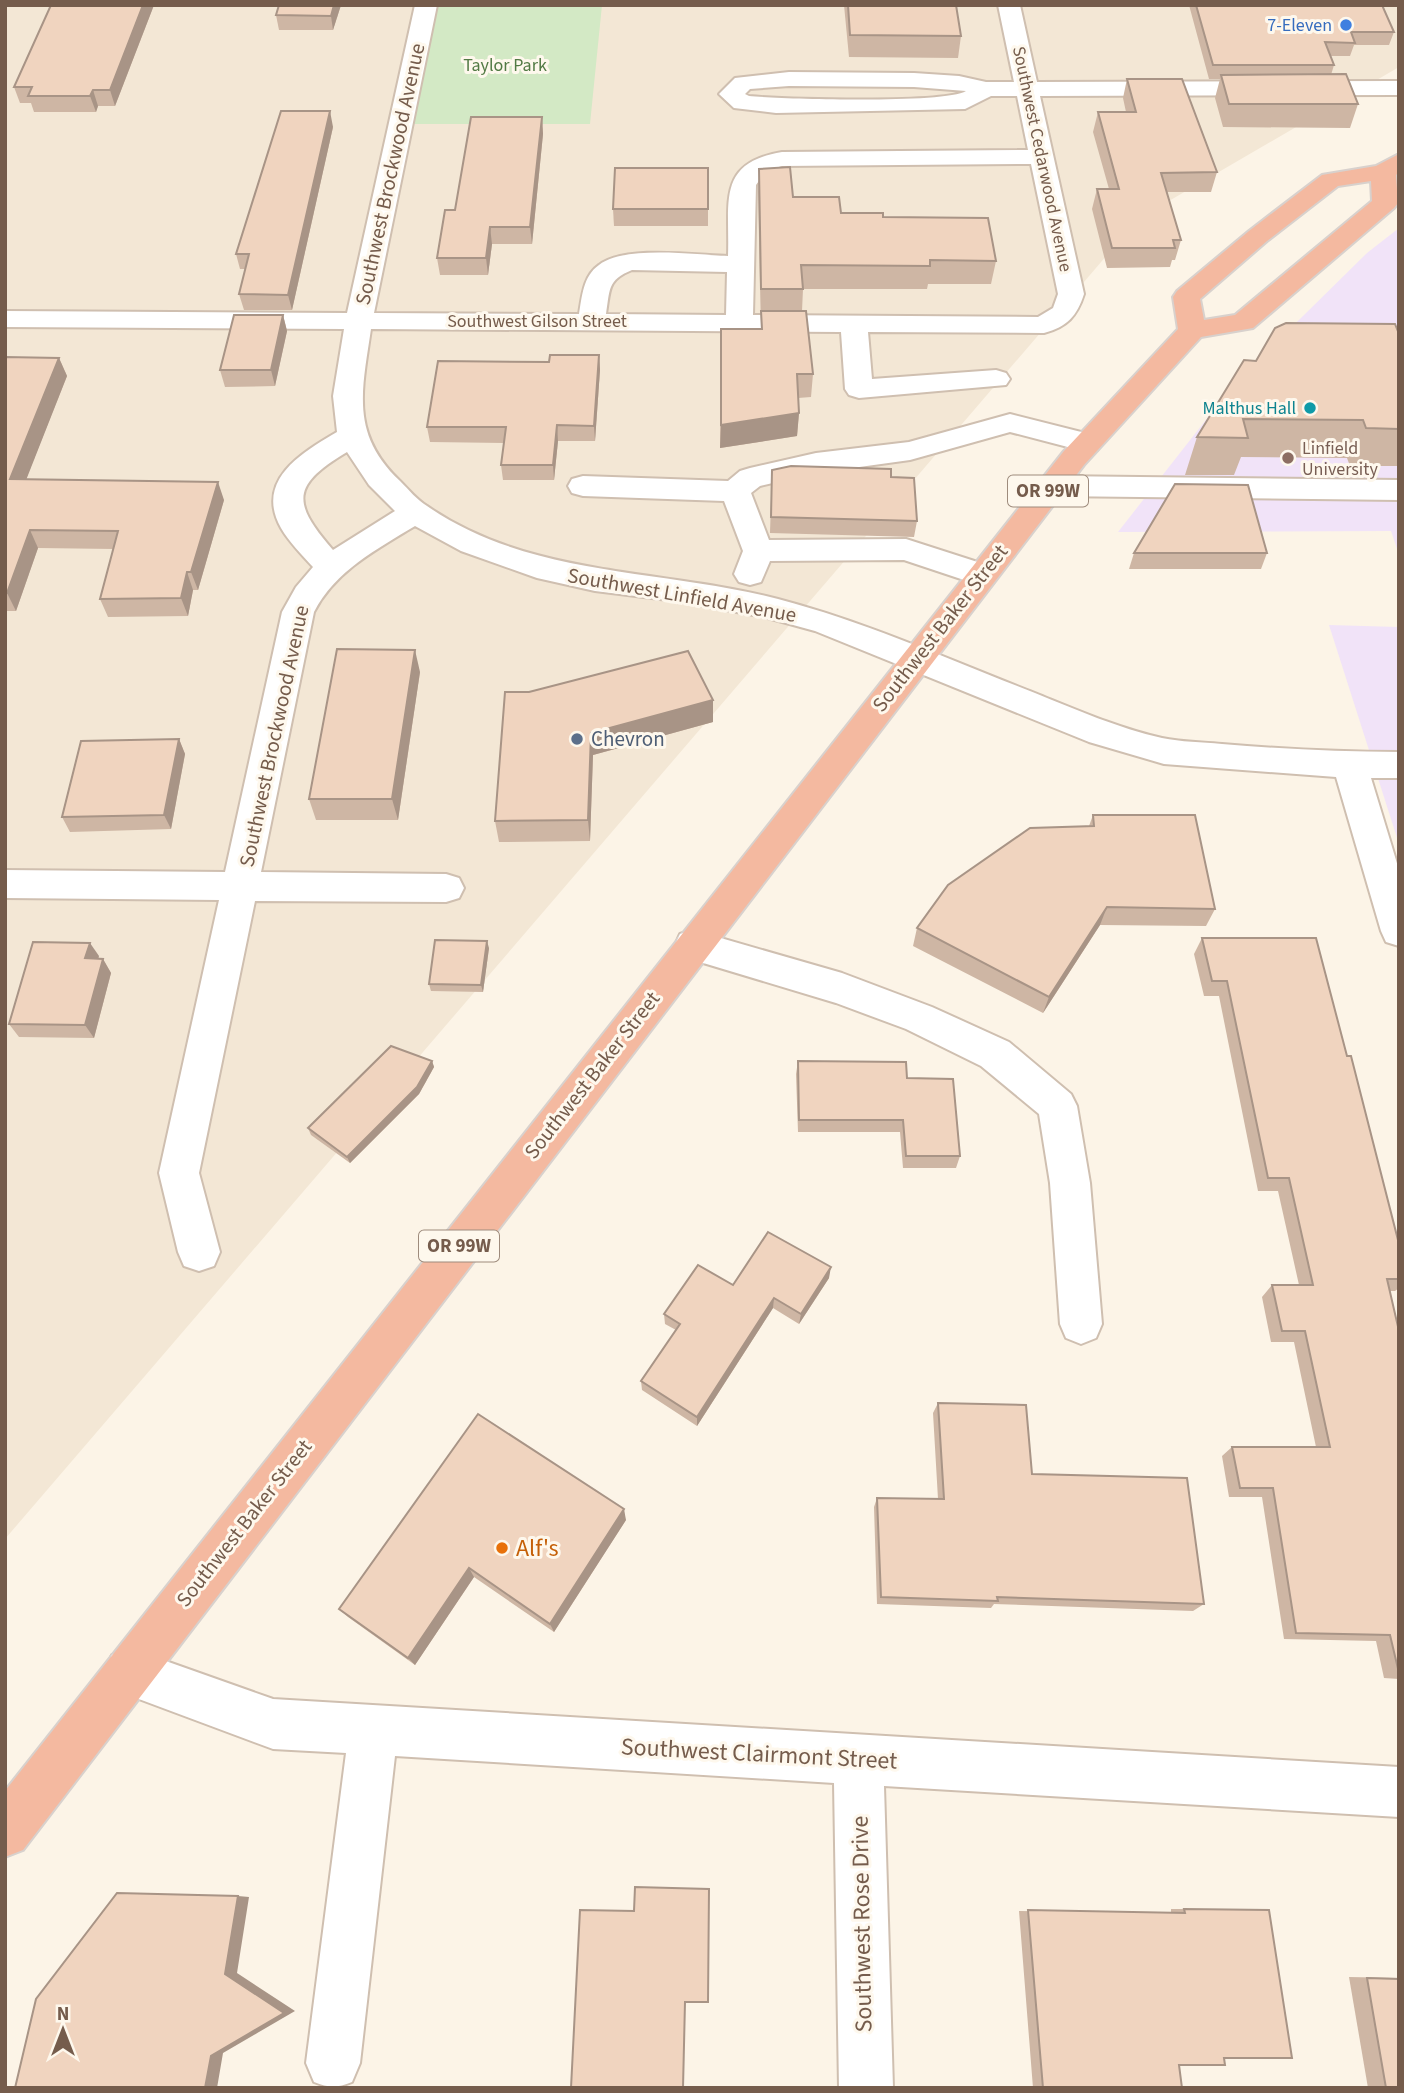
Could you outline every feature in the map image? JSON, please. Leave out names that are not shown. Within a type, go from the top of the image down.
[{"type":"highway","points":[[1391,167],[1385,203],[1243,322],[1192,330],[1186,298],[1258,236],[1331,180],[1391,167]]},
{"type":"highway","name":"Southwest Baker Street","points":[[5,1832],[914,660],[1087,443],[1192,330]]},
{"type":"street","name":"Southwest Brockwood Avenue","points":[[199,1252],[179,1174],[298,612],[305,595],[342,558],[415,513],[379,478],[353,435],[347,396],[359,320],[426,5]]},
{"type":"street","name":"Southwest Cedarwood Avenue","points":[[1009,5],[1071,294],[1065,312]]},
{"type":"street","points":[[986,89],[965,102],[918,105],[776,106],[742,103],[731,94],[743,83],[789,79],[914,79],[959,83],[986,89],[1399,88]]},
{"type":"street","points":[[739,323],[743,185],[748,172],[764,162],[782,159],[1042,157]]},
{"type":"street","points":[[591,322],[598,283],[608,270],[629,262],[741,264]]},
{"type":"street","name":"Southwest Gilson Street","points":[[5,319],[1044,325],[1065,312]]},
{"type":"street","points":[[854,324],[859,389],[996,379]]},
{"type":"street","points":[[1007,325],[1009,345],[996,379],[1010,423]]},
{"type":"street","points":[[583,486],[735,491],[750,478],[816,463],[909,451],[1010,423],[1087,443]]},
{"type":"street","points":[[331,568],[295,525],[289,500],[291,482],[312,460],[353,435]]},
{"type":"street","points":[[1052,486],[1399,490]]},
{"type":"street","points":[[735,491],[758,551],[741,601]]},
{"type":"street","name":"Southwest Linfield Avenue","points":[[415,513],[472,544],[537,568],[595,580],[741,601],[824,622],[1101,733],[1164,751],[1350,765],[1399,765]]},
{"type":"street","points":[[758,551],[906,549],[982,575]]},
{"type":"street","points":[[1350,765],[1399,931]]},
{"type":"street","points":[[5,884],[446,888]]},
{"type":"street","points":[[693,945],[842,989],[919,1018],[995,1054],[1057,1106],[1070,1183],[1081,1324]]},
{"type":"street","name":"Southwest Clairmont Street","points":[[129,1672],[274,1724],[1399,1792]]},
{"type":"street","points":[[333,2063],[373,1731]]},
{"type":"street","name":"Southwest Rose Drive","points":[[858,1760],[866,2088]]},
{"type":"shaded area","points":[[5,5],[1399,5],[1399,67],[1138,219],[5,1539]]},
{"type":"shaded area","name":"Linfield University","points":[[1399,228],[1399,555],[1391,531],[1118,532],[1234,384],[1367,253]]},
{"type":"shaded area","points":[[1329,625],[1399,627],[1399,844]]},
{"type":"green space","name":"Taylor Park","points":[[426,5],[602,5],[590,124],[401,124]]},
{"type":"building","points":[[51,5],[143,5],[110,90],[93,90],[90,96],[28,96],[32,87],[14,87]]},
{"type":"building","points":[[279,5],[334,5],[331,16],[276,15]]},
{"type":"building","points":[[848,5],[956,5],[961,36],[850,35]]},
{"type":"building","points":[[1196,5],[1382,5],[1394,32],[1351,32],[1355,43],[1325,42],[1334,65],[1213,65]]},
{"type":"building","points":[[1346,74],[1358,104],[1229,104],[1221,75]]},
{"type":"building","points":[[1127,79],[1182,79],[1217,172],[1161,173],[1181,240],[1173,240],[1175,248],[1112,248],[1097,189],[1119,189],[1098,112],[1136,112]]},
{"type":"building","points":[[281,111],[330,111],[288,295],[239,294],[249,254],[236,254]]},
{"type":"building","points":[[471,117],[542,117],[530,227],[490,227],[486,258],[437,258],[445,210],[455,210]]},
{"type":"building","points":[[790,167],[793,197],[839,197],[841,213],[883,213],[883,217],[988,218],[996,261],[930,260],[930,266],[801,265],[803,289],[761,289],[759,169]]},
{"type":"building","points":[[615,168],[708,168],[708,209],[613,209]]},
{"type":"building","points":[[761,311],[806,311],[813,374],[797,374],[799,413],[721,425],[721,329],[762,329]]},
{"type":"building","points":[[234,315],[283,315],[271,370],[220,370]]},
{"type":"building","points":[[1286,323],[1395,324],[1399,334],[1399,429],[1366,428],[1363,420],[1243,419],[1248,438],[1197,437],[1244,360],[1256,361],[1275,328]]},
{"type":"building","points":[[550,355],[599,355],[594,426],[557,425],[553,465],[501,465],[506,427],[427,427],[438,361],[549,362]]},
{"type":"building","points":[[5,357],[59,358],[10,479],[218,482],[191,572],[187,572],[181,598],[100,599],[118,531],[30,530],[5,593]]},
{"type":"building","points":[[791,466],[891,469],[891,477],[914,478],[917,521],[771,517],[772,470]]},
{"type":"building","points":[[1175,484],[1248,485],[1267,553],[1134,553]]},
{"type":"building","points":[[337,649],[415,650],[392,799],[309,799]]},
{"type":"building","points":[[688,651],[713,700],[591,733],[588,820],[495,821],[505,692],[529,692]]},
{"type":"building","points":[[179,739],[164,815],[62,817],[81,741]]},
{"type":"building","points":[[1093,815],[1195,815],[1215,909],[1107,907],[1049,997],[917,928],[948,885],[1030,828],[1094,826]]},
{"type":"building","points":[[1202,938],[1316,938],[1347,1056],[1351,1056],[1399,1244],[1399,1279],[1387,1279],[1399,1331],[1399,1673],[1390,1635],[1296,1633],[1273,1488],[1240,1488],[1232,1447],[1330,1447],[1305,1331],[1282,1331],[1272,1285],[1313,1285],[1289,1178],[1268,1178],[1227,981],[1212,981]]},
{"type":"building","points":[[435,940],[487,941],[481,985],[429,984]]},
{"type":"building","points":[[33,942],[90,943],[85,958],[103,959],[85,1025],[9,1024]]},
{"type":"building","points":[[391,1046],[432,1061],[417,1087],[347,1157],[308,1128]]},
{"type":"building","points":[[798,1061],[906,1062],[907,1078],[953,1079],[960,1156],[906,1156],[903,1120],[799,1120]]},
{"type":"building","points":[[768,1232],[831,1267],[801,1314],[774,1298],[697,1417],[641,1381],[680,1324],[664,1314],[698,1265],[733,1285]]},
{"type":"building","points":[[938,1403],[1026,1405],[1032,1474],[1187,1478],[1204,1604],[997,1597],[998,1601],[881,1597],[877,1498],[944,1499]]},
{"type":"building","name":"Alf's","points":[[478,1414],[624,1509],[550,1624],[469,1568],[408,1658],[339,1609]]},
{"type":"building","points":[[635,1887],[709,1889],[708,2002],[685,2002],[683,2088],[571,2088],[580,1910],[634,1911]]},
{"type":"building","points":[[117,1893],[238,1896],[225,1974],[284,2013],[211,2056],[205,2088],[15,2088],[36,1999]]},
{"type":"building","points":[[1184,1909],[1269,1910],[1292,2058],[1224,2058],[1225,2065],[1179,2065],[1182,2088],[1043,2088],[1028,1910],[1185,1913]]},
{"type":"building","points":[[1367,1978],[1399,1979],[1399,2088],[1386,2088]]},
{"type":"place","name":"7-Eleven","points":[[1346,25]]},
{"type":"place","name":"Malthus Hall","points":[[1310,408]]},
{"type":"place","name":"Linfield University","points":[[1288,458]]},
{"type":"place","name":"Chevron","points":[[577,739]]},
{"type":"place","name":"Alf's","points":[[502,1548]]}]
